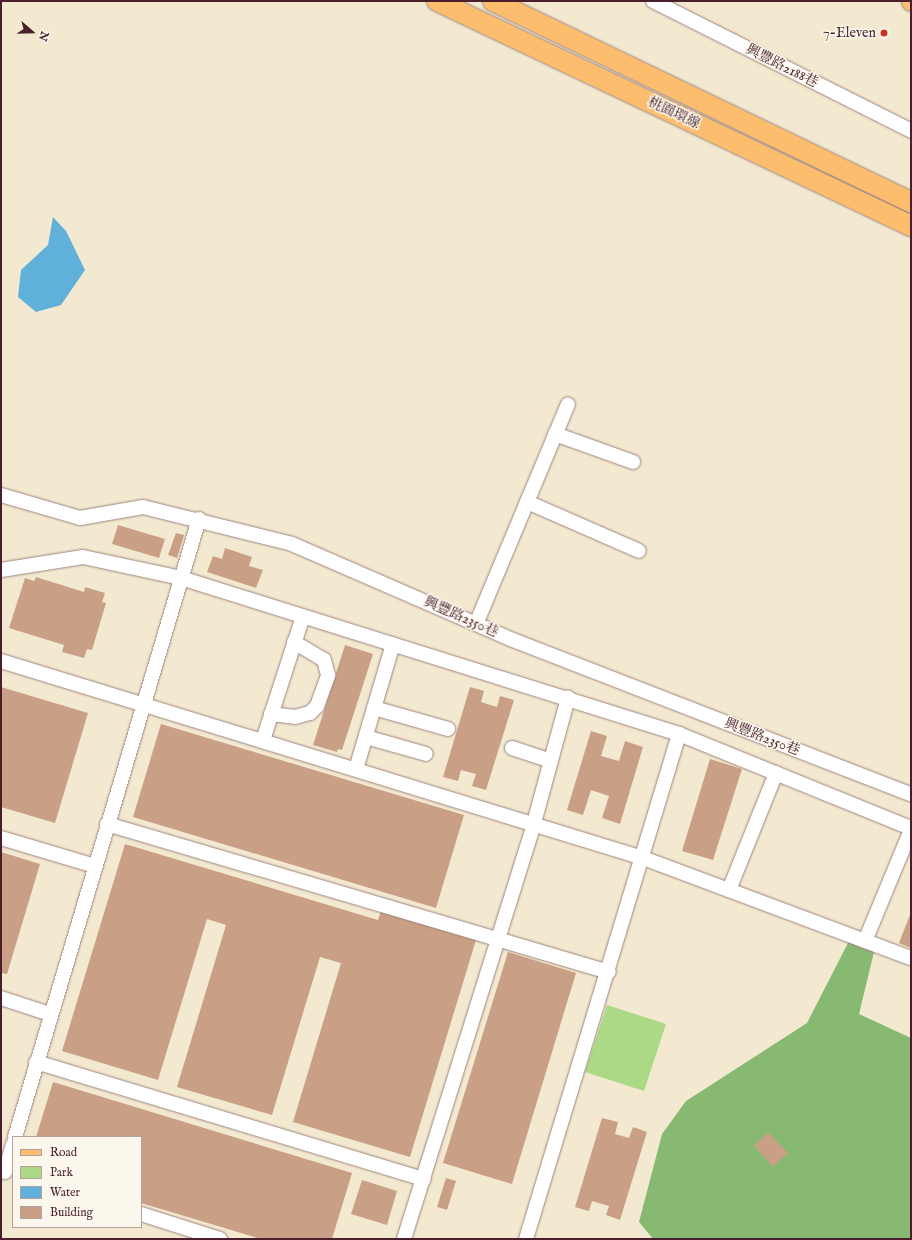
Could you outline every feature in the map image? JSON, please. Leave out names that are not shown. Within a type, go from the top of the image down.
[{"type":"highway","name":"桃園環線","points":[[437,1],[911,226]]},
{"type":"highway","name":"桃園環線","points":[[493,1],[911,202]]},
{"type":"street","name":"興豐路2188巷","points":[[653,1],[911,131]]},
{"type":"street","points":[[476,624],[568,404]]},
{"type":"street","points":[[555,434],[633,462]]},
{"type":"street","name":"興豐路2350巷","points":[[1,495],[80,518],[143,507],[199,519],[292,544],[476,624],[911,794]]},
{"type":"street","points":[[527,502],[639,551]]},
{"type":"street","points":[[15,1136],[50,1014],[199,519]]},
{"type":"street","points":[[1,570],[82,556],[181,578],[679,734],[911,829],[866,940]]},
{"type":"street","points":[[263,740],[303,616]]},
{"type":"street","points":[[271,714],[295,718],[310,714],[317,706],[328,675],[324,660],[294,642]]},
{"type":"street","points":[[356,769],[393,644]]},
{"type":"street","points":[[1,661],[534,823],[644,858],[911,958]]},
{"type":"street","points":[[404,1239],[534,823],[568,698]]},
{"type":"street","points":[[374,708],[448,729]]},
{"type":"street","points":[[526,1239],[644,858],[679,734]]},
{"type":"street","points":[[366,737],[426,754]]},
{"type":"street","points":[[512,748],[551,761]]},
{"type":"street","points":[[729,890],[776,773]]},
{"type":"street","points":[[107,824],[609,972]]},
{"type":"street","points":[[1,838],[95,866]]},
{"type":"street","points":[[1,998],[50,1014]]},
{"type":"street","points":[[36,1062],[424,1179]]},
{"type":"street","points":[[6,1172],[12,1148]]},
{"type":"street","points":[[142,1214],[220,1239]]},
{"type":"green space","points":[[849,941],[875,948],[859,1014],[911,1038],[911,1239],[653,1239],[639,1222],[662,1134],[686,1101],[807,1023]]},
{"type":"green space","points":[[607,1005],[666,1024],[644,1091],[585,1072]]},
{"type":"water","points":[[53,217],[66,231],[85,270],[61,305],[36,312],[18,297],[21,270],[48,245]]},
{"type":"building","points":[[118,525],[165,539],[159,558],[112,544]]},
{"type":"building","points":[[176,533],[184,535],[177,558],[168,555]]},
{"type":"building","points":[[225,548],[252,557],[249,566],[263,570],[256,588],[207,572],[213,556],[222,559]]},
{"type":"building","points":[[36,577],[84,592],[85,587],[105,593],[102,602],[106,603],[92,650],[87,649],[84,658],[62,652],[64,645],[9,628],[25,578],[34,581]]},
{"type":"building","points":[[345,645],[373,654],[342,750],[338,749],[337,752],[313,745]]},
{"type":"building","points":[[1,687],[88,713],[55,823],[1,807]]},
{"type":"building","points":[[470,687],[484,691],[481,702],[497,707],[500,696],[514,700],[486,790],[472,786],[476,774],[461,770],[458,781],[443,777]]},
{"type":"building","points":[[161,724],[464,815],[436,908],[133,817]]},
{"type":"building","points":[[591,731],[607,736],[601,756],[619,761],[625,741],[643,747],[620,824],[602,818],[609,796],[591,790],[583,815],[567,810]]},
{"type":"building","points":[[710,759],[742,769],[713,860],[682,851]]},
{"type":"building","points":[[125,844],[378,920],[381,911],[476,940],[410,1157],[293,1122],[341,963],[320,957],[272,1115],[177,1087],[226,925],[207,919],[158,1080],[62,1051]]},
{"type":"building","points":[[1,852],[40,864],[7,974],[1,973]]},
{"type":"building","points":[[911,912],[911,948],[899,943]]},
{"type":"building","points":[[508,952],[576,973],[512,1184],[443,1163]]},
{"type":"building","points":[[53,1082],[352,1173],[332,1239],[261,1239],[142,1203],[142,1136],[36,1136]]},
{"type":"building","points":[[602,1118],[618,1122],[615,1134],[629,1138],[633,1127],[647,1132],[620,1220],[606,1215],[609,1206],[592,1201],[589,1211],[575,1207]]},
{"type":"building","points":[[768,1132],[788,1153],[773,1167],[754,1146]]},
{"type":"building","points":[[446,1178],[456,1181],[447,1210],[437,1207]]},
{"type":"building","points":[[362,1180],[397,1191],[387,1225],[351,1214]]},
{"type":"place","name":"7-Eleven","points":[[884,33]]}]
